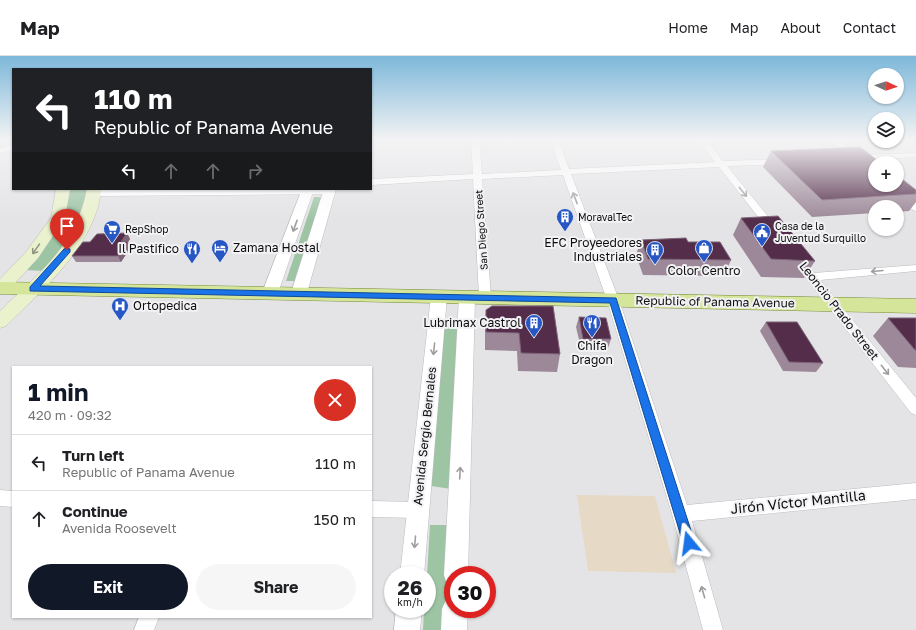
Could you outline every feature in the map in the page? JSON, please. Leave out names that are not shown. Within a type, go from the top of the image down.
[{"type":"main road","points":[[0,288],[32,255],[58,218],[63,190]]},
{"type":"main road","points":[[0,322],[56,264],[79,233],[88,214],[94,191]]},
{"type":"main road","name":"Republic of Panama Avenue","points":[[0,288],[916,306]]},
{"type":"street","name":"San Diego Street","points":[[476,297],[477,166]]},
{"type":"street","points":[[563,166],[613,300],[681,514],[713,630]]},
{"type":"street","points":[[372,182],[685,166]]},
{"type":"street","points":[[721,166],[782,240]]},
{"type":"street","points":[[94,191],[330,191],[299,294]]},
{"type":"street","points":[[270,293],[307,191]]},
{"type":"street","points":[[897,192],[916,208]]},
{"type":"street","name":"Leoncio Prado Street","points":[[792,253],[916,409]]},
{"type":"street","points":[[812,277],[916,268]]},
{"type":"street","name":"Avenida Sergio Bernales","points":[[413,566],[439,296]]},
{"type":"street","points":[[457,566],[476,297]]},
{"type":"street","name":"Jirón Víctor Mantilla","points":[[681,514],[916,491]]},
{"type":"street","points":[[0,498],[12,499]]},
{"type":"street","points":[[372,509],[418,510]]},
{"type":"street","points":[[144,630],[149,618]]},
{"type":"street","points":[[407,630],[408,618]]},
{"type":"street","points":[[454,630],[455,618]]},
{"type":"shaded area","points":[[577,495],[655,496],[676,573],[588,571]]},
{"type":"green space","points":[[70,190],[89,190],[74,232],[45,271],[24,270],[67,206]]},
{"type":"green space","points":[[314,197],[321,197],[296,281],[286,281]]},
{"type":"green space","points":[[443,323],[459,324],[451,489],[431,486]]},
{"type":"green space","points":[[430,525],[451,525],[449,566],[444,566],[444,618],[447,618],[447,630],[423,630],[424,618],[436,618],[436,566],[428,566]]},
{"type":"building","points":[[786,166],[868,166],[868,192],[904,192],[904,181],[916,190],[916,194],[822,200]]},
{"type":"building","points":[[778,216],[815,261],[771,259],[741,218]]},
{"type":"building","points":[[127,233],[121,242],[128,241],[118,256],[72,256],[83,242],[90,242],[97,234]]},
{"type":"building","points":[[686,238],[688,242],[720,242],[731,260],[648,259],[641,240]]},
{"type":"building","points":[[492,306],[553,306],[560,354],[521,353],[519,333],[486,332],[486,310]]},
{"type":"building","points":[[579,317],[606,318],[611,339],[583,339]]},
{"type":"building","points":[[888,318],[916,318],[916,350],[915,350]]},
{"type":"building","points":[[766,322],[797,322],[823,363],[789,362]]},
{"type":"place","name":"MoravalTec","points":[[565,232]]},
{"type":"place","name":"RepShop","points":[[112,244]]},
{"type":"place","name":"Casa de la Juventud Surquillo","points":[[762,247]]},
{"type":"place","name":"Zamana Hostal","points":[[220,263]]},
{"type":"place","name":"Color Centro","points":[[704,263]]},
{"type":"place","name":"Il Pastifico","points":[[192,264]]},
{"type":"place","name":"EFC Proyeedores Industriales","points":[[655,265]]},
{"type":"place","name":"Ortopedica","points":[[120,321]]},
{"type":"place","name":"Lubrimax Castrol","points":[[534,338]]},
{"type":"place","name":"Chifa Dragon","points":[[592,338]]},
{"type":"route","points":[[67,250],[33,289],[613,300],[689,543]]}]
